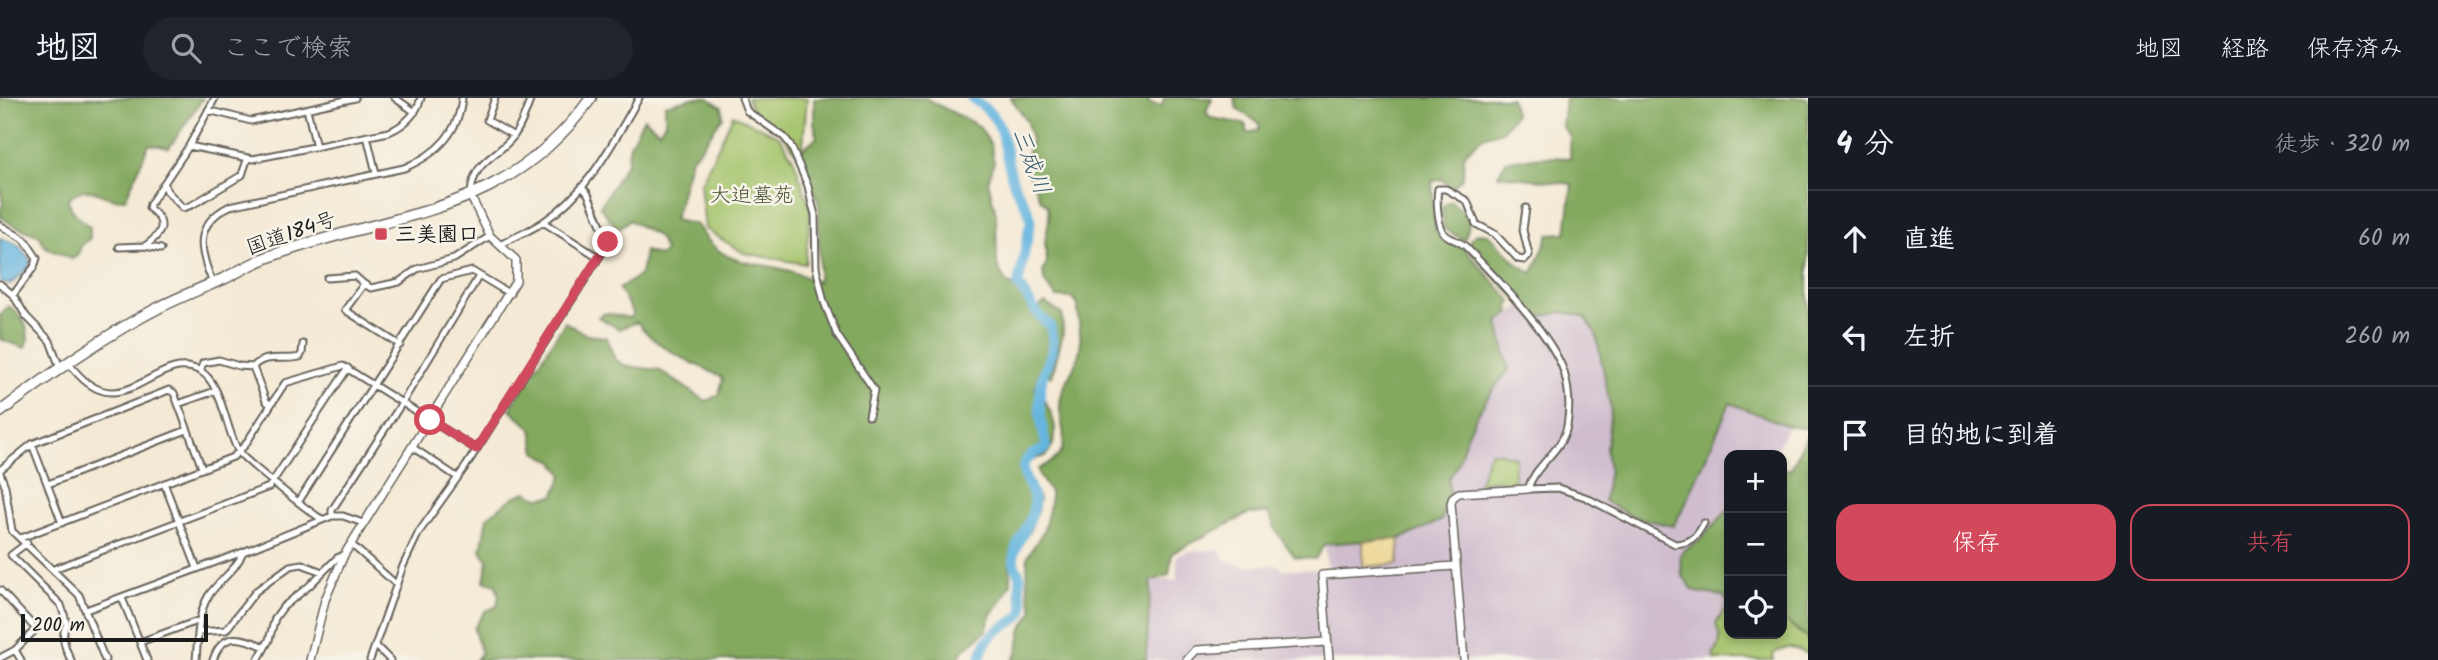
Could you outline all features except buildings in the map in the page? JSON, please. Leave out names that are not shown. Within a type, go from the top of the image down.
[{"type":"highway","name":"国道184号","points":[[0,412],[64,365],[159,307],[269,257],[398,221],[471,197],[526,165],[555,142],[591,98]]},
{"type":"street","points":[[145,246],[157,237],[161,229],[158,214],[149,208],[189,146],[215,98]]},
{"type":"street","points":[[208,110],[251,121],[355,98]]},
{"type":"street","points":[[395,98],[415,112]]},
{"type":"street","points":[[189,146],[247,160],[367,136],[398,127],[415,112],[421,98]]},
{"type":"street","points":[[213,283],[202,258],[201,247],[208,224],[220,211],[230,206],[404,168],[428,157],[448,137],[457,121],[462,98]]},
{"type":"street","points":[[495,98],[487,120],[514,136]]},
{"type":"street","points":[[310,660],[325,600],[344,555],[516,281],[516,260],[490,236],[471,197],[474,175],[482,164],[514,136],[531,98]]},
{"type":"street","points":[[500,245],[543,222],[583,188],[597,170],[639,98]]},
{"type":"street","points":[[742,98],[747,111],[790,144],[808,186],[815,215],[816,267],[824,302],[837,335],[874,390],[869,416]]},
{"type":"street","points":[[307,109],[316,146]]},
{"type":"street","points":[[367,136],[376,173]]},
{"type":"street","points":[[164,184],[183,208],[242,175],[247,160]]},
{"type":"street","points":[[370,660],[411,546],[608,242],[583,188]]},
{"type":"street","points":[[1526,208],[1523,230],[1529,255],[1524,260],[1518,260],[1495,234],[1476,223],[1467,201],[1446,189],[1438,190],[1441,228],[1445,234],[1462,244],[1517,302],[1547,342],[1563,371],[1569,401],[1566,430],[1556,450],[1534,476],[1528,489]]},
{"type":"street","points":[[543,222],[598,257]]},
{"type":"street","points":[[0,225],[25,240],[37,258],[34,267],[13,295]]},
{"type":"street","points":[[327,278],[355,276],[371,288],[400,282],[417,269],[454,259],[490,236]]},
{"type":"street","points":[[119,247],[145,246],[161,249]]},
{"type":"street","points":[[299,501],[441,279],[472,271],[510,294]]},
{"type":"street","points":[[332,516],[332,510],[402,403],[479,276]]},
{"type":"street","points":[[0,284],[13,295],[26,316],[50,341],[64,365],[104,393],[117,392],[183,367],[208,376],[239,452],[322,519]]},
{"type":"street","points":[[364,284],[345,310],[400,345]]},
{"type":"street","points":[[253,367],[258,361],[300,357],[303,344]]},
{"type":"street","points":[[200,371],[203,363],[211,360],[253,367]]},
{"type":"street","points":[[71,660],[65,648],[63,630],[67,624],[61,605],[11,555],[24,541],[62,523],[233,457],[285,383],[343,366],[476,449]]},
{"type":"street","points":[[253,367],[266,401],[271,405]]},
{"type":"street","points":[[54,569],[269,487],[275,482],[348,368]]},
{"type":"street","points":[[105,660],[79,595],[12,531],[0,471],[32,444],[169,390],[174,393],[202,468]]},
{"type":"street","points":[[178,404],[215,391]]},
{"type":"street","points":[[48,484],[187,430]]},
{"type":"street","points":[[32,444],[62,523]]},
{"type":"street","points":[[412,447],[457,477]]},
{"type":"street","points":[[164,484],[197,568]]},
{"type":"street","points":[[1464,660],[1451,503],[1453,497],[1459,493],[1558,488],[1585,496],[1675,544],[1689,542],[1697,537],[1704,523]]},
{"type":"street","points":[[86,610],[243,552],[322,519],[343,516],[363,523]]},
{"type":"street","points":[[351,544],[397,585]]},
{"type":"street","points":[[196,660],[200,620],[209,596],[235,568],[243,552]]},
{"type":"street","points":[[258,660],[275,618],[283,607],[337,558],[344,555]]},
{"type":"street","points":[[199,632],[226,629],[256,591],[290,566],[302,565],[322,572]]},
{"type":"street","points":[[1329,660],[1322,575],[1455,566]]},
{"type":"street","points":[[0,658],[15,650],[36,629],[36,626],[1,594]]},
{"type":"street","points":[[122,598],[146,660]]},
{"type":"street","points":[[140,642],[200,620]]},
{"type":"street","points":[[214,660],[217,650],[229,639],[243,638],[265,647]]},
{"type":"street","points":[[1186,660],[1196,650],[1327,642]]},
{"type":"street","points":[[376,646],[390,660]]},
{"type":"street","points":[[15,650],[21,660]]},
{"type":"shaded area","points":[[1523,305],[1534,318],[1564,312],[1585,317],[1596,334],[1611,409],[1606,450],[1609,469],[1604,501],[1631,516],[1672,526],[1676,524],[1730,403],[1788,426],[1776,450],[1724,450],[1724,514],[1697,543],[1684,550],[1701,593],[1724,598],[1724,611],[1716,624],[1721,638],[1718,649],[1713,654],[1715,660],[1146,660],[1151,580],[1177,580],[1177,556],[1189,551],[1219,550],[1227,561],[1241,566],[1278,565],[1282,569],[1327,570],[1325,544],[1403,538],[1445,502],[1450,495],[1448,479],[1458,466],[1467,436],[1487,396],[1509,370],[1498,322]]},
{"type":"green space","points":[[0,98],[203,98],[169,148],[149,144],[126,198],[109,198],[84,190],[68,199],[79,218],[90,227],[90,238],[72,259],[48,249],[40,236],[11,224],[0,216],[3,201],[0,188]]},
{"type":"green space","points":[[693,98],[708,98],[722,107],[723,117],[700,150],[691,158],[674,220],[697,225],[715,248],[725,255],[790,271],[817,282],[819,205],[799,152],[817,137],[814,98],[925,98],[979,126],[991,145],[994,163],[988,181],[996,213],[997,265],[1006,283],[1020,289],[1030,299],[1026,305],[1033,312],[1045,303],[1062,314],[1063,333],[1052,376],[1040,372],[1035,389],[1050,412],[1055,427],[1053,443],[1046,456],[1026,461],[1024,471],[1039,499],[1037,512],[1029,532],[1014,553],[1010,564],[1011,583],[991,614],[986,631],[962,651],[958,660],[476,660],[481,653],[474,629],[485,611],[496,607],[499,597],[496,585],[484,581],[488,560],[481,551],[487,517],[514,497],[526,492],[538,498],[554,496],[563,475],[554,462],[536,452],[532,429],[510,409],[565,322],[587,335],[606,337],[615,359],[626,366],[659,370],[706,401],[719,395],[723,378],[665,348],[637,322],[619,329],[598,317],[605,313],[630,318],[633,313],[619,289],[641,274],[645,251],[659,256],[665,251],[658,237],[629,220],[618,229],[600,207],[627,162],[630,144],[644,118],[659,131],[665,122],[665,105]]},
{"type":"green space","points":[[747,98],[807,98],[803,145],[797,154],[780,131],[753,112]]},
{"type":"green space","points":[[1011,98],[1149,98],[1148,103],[1162,106],[1164,98],[1212,98],[1206,112],[1211,118],[1245,124],[1248,133],[1259,130],[1259,123],[1237,109],[1234,98],[1511,98],[1515,114],[1502,131],[1483,137],[1464,154],[1463,177],[1452,188],[1441,179],[1432,182],[1435,229],[1442,240],[1461,245],[1512,302],[1510,313],[1498,322],[1509,370],[1486,400],[1465,440],[1458,462],[1448,479],[1450,495],[1445,502],[1442,520],[1403,538],[1325,544],[1315,559],[1295,557],[1276,531],[1269,513],[1248,514],[1172,553],[1169,575],[1151,581],[1146,660],[1013,660],[1018,651],[1021,630],[1032,613],[1028,593],[1027,557],[1044,530],[1050,505],[1050,492],[1039,476],[1038,469],[1056,459],[1063,447],[1061,397],[1079,356],[1080,343],[1078,304],[1073,298],[1057,297],[1045,283],[1043,272],[1047,262],[1045,242],[1049,220],[1048,206],[1040,199],[1025,165],[1031,140],[1027,122]]},
{"type":"green space","points":[[1565,98],[1808,98],[1808,429],[1788,426],[1730,403],[1673,526],[1631,516],[1604,501],[1609,469],[1606,450],[1611,409],[1596,334],[1585,317],[1564,312],[1534,318],[1471,251],[1470,240],[1477,233],[1488,234],[1519,265],[1533,273],[1549,234],[1566,233],[1572,184],[1498,175],[1506,161],[1543,157],[1570,158],[1570,136],[1562,127]]},
{"type":"green space","name":"大迫墓苑","points":[[733,115],[779,136],[794,160],[811,210],[805,264],[744,253],[705,229],[700,185]]},
{"type":"green space","points":[[1451,201],[1468,218],[1469,227],[1464,240],[1444,229],[1442,207]]},
{"type":"green space","points":[[8,306],[18,313],[25,324],[28,336],[25,348],[0,339],[0,316]]},
{"type":"green space","points":[[1808,433],[1808,640],[1787,623],[1787,469],[1791,469]]},
{"type":"green space","points":[[1490,452],[1515,457],[1513,484],[1494,480],[1478,484]]},
{"type":"green space","points":[[1724,514],[1724,597],[1693,590],[1682,575],[1680,556],[1684,550],[1697,543]]},
{"type":"green space","points":[[1724,611],[1724,639],[1787,639],[1787,623],[1808,640],[1808,654],[1786,648],[1773,654],[1774,660],[1715,660],[1713,654],[1720,640],[1716,624]]},
{"type":"sand","points":[[1400,539],[1398,564],[1363,567],[1363,541]]},
{"type":"water","points":[[0,238],[17,244],[30,259],[30,266],[10,285],[0,282]]},
{"type":"waterway","name":"三成川","points":[[971,98],[984,107],[999,126],[1014,184],[1030,214],[1018,285],[1050,325],[1053,343],[1042,379],[1040,396],[1046,446],[1027,458],[1023,469],[1034,500],[1031,517],[1014,555],[1014,563],[1020,576],[1023,609],[1016,620],[988,639],[980,660]]},
{"type":"place","name":"三美園口","points":[[381,234]]},
{"type":"route","points":[[430,420],[476,449],[608,242]]}]
